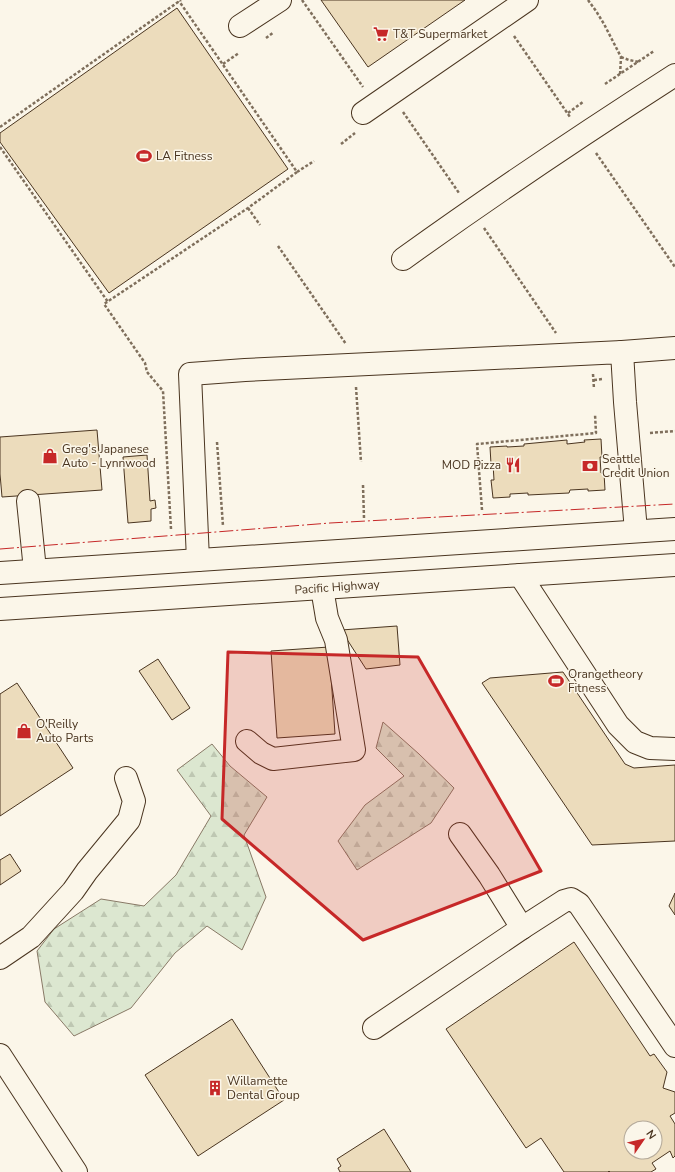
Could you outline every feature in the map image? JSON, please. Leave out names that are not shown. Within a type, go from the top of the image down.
[{"type":"main road","points":[[240,26],[280,0]]},
{"type":"main road","points":[[361,122],[527,0]]},
{"type":"main road","points":[[403,259],[497,192],[675,75]]},
{"type":"main road","points":[[198,560],[190,374],[675,348]]},
{"type":"main road","points":[[622,352],[636,531]]},
{"type":"main road","points":[[28,501],[35,570]]},
{"type":"main road","points":[[0,573],[675,529]]},
{"type":"main road","name":"Pacific Highway","points":[[0,610],[675,565]]},
{"type":"main road","points":[[520,575],[618,725],[635,742],[650,748],[675,749]]},
{"type":"main road","points":[[247,741],[272,760],[354,750],[336,640],[327,618],[322,588]]},
{"type":"main road","points":[[0,958],[31,937],[73,891],[87,871],[129,820],[134,801],[126,778]]},
{"type":"main road","points":[[460,834],[490,875],[522,928]]},
{"type":"main road","points":[[374,1028],[522,928],[564,901],[571,899],[579,904],[675,1046]]},
{"type":"main road","points":[[0,1055],[76,1172]]},
{"type":"path","points":[[302,0],[353,74],[363,87],[368,87]]},
{"type":"path","points":[[588,0],[604,24],[621,57],[620,75]]},
{"type":"path","points":[[0,127],[180,1],[297,172]]},
{"type":"path","points":[[511,32],[571,118]]},
{"type":"path","points":[[605,84],[654,51]]},
{"type":"path","points":[[223,64],[239,53]]},
{"type":"path","points":[[621,57],[639,62]]},
{"type":"path","points":[[568,113],[583,102]]},
{"type":"path","points":[[400,108],[461,195]]},
{"type":"path","points":[[341,144],[361,122]]},
{"type":"path","points":[[0,147],[108,302]]},
{"type":"path","points":[[593,149],[675,267]]},
{"type":"path","points":[[172,529],[163,391],[147,372],[145,363],[104,304],[248,208],[297,172],[314,162]]},
{"type":"path","points":[[248,208],[260,225]]},
{"type":"path","points":[[482,226],[558,335]]},
{"type":"path","points":[[278,246],[348,348]]},
{"type":"path","points":[[593,369],[594,390]]},
{"type":"path","points":[[594,380],[606,378]]},
{"type":"path","points":[[356,384],[361,462]]},
{"type":"path","points":[[482,510],[477,444],[596,433],[595,414]]},
{"type":"path","points":[[650,433],[675,431]]},
{"type":"path","points":[[216,440],[223,526]]},
{"type":"path","points":[[363,485],[364,518]]},
{"type":"highlighted area","points":[[228,652],[418,657],[541,871],[363,940],[222,819]]},
{"type":"green space","points":[[383,722],[454,788],[431,823],[357,870],[338,841],[365,805],[404,776],[376,748]]},
{"type":"green space","points":[[212,744],[230,766],[267,797],[244,835],[266,897],[242,950],[207,926],[175,953],[131,1008],[74,1036],[45,1002],[37,951],[54,929],[101,899],[144,906],[176,875],[211,816],[177,770]]},
{"type":"building","name":"T&T Supermarket","points":[[321,0],[465,0],[368,67]]},
{"type":"building","name":"LA Fitness","points":[[177,8],[288,169],[109,293],[0,142],[0,133]]},
{"type":"building","name":"Greg's Japanese Auto - Lynnwood","points":[[97,430],[102,490],[2,497],[0,474],[0,437]]},
{"type":"building","points":[[601,439],[601,473],[604,473],[605,490],[570,490],[569,493],[528,495],[528,493],[510,494],[510,497],[493,498],[491,480],[494,480],[490,447],[524,446],[524,444],[567,440],[567,444],[585,442],[584,440]]},
{"type":"building","points":[[147,455],[150,501],[155,500],[156,508],[151,509],[151,521],[128,523],[123,457]]},
{"type":"building","points":[[397,626],[400,665],[366,669],[341,630]]},
{"type":"building","points":[[329,647],[335,734],[277,738],[271,651]]},
{"type":"building","points":[[158,659],[190,708],[172,720],[139,671]]},
{"type":"building","points":[[563,672],[625,764],[634,768],[675,765],[675,841],[592,845],[482,683],[490,678]]},
{"type":"building","name":"O'Reilly Auto Parts","points":[[17,683],[73,768],[0,816],[0,694]]},
{"type":"building","points":[[10,854],[21,871],[0,885],[0,860]]},
{"type":"building","points":[[675,893],[675,915],[669,906]]},
{"type":"building","points":[[574,942],[650,1056],[654,1054],[667,1072],[663,1088],[675,1092],[675,1113],[670,1116],[675,1124],[675,1156],[673,1158],[670,1151],[663,1156],[663,1120],[623,1120],[623,1160],[656,1160],[652,1163],[656,1169],[651,1172],[564,1172],[541,1138],[526,1148],[446,1029]]},
{"type":"building","name":"Willamette Dental Group","points":[[232,1019],[284,1100],[198,1156],[145,1075]]},
{"type":"building","points":[[384,1129],[411,1172],[340,1172],[338,1168],[341,1166],[337,1159]]},
{"type":"power","points":[[0,549],[330,523],[675,504]]},
{"type":"place","name":"T&T Supermarket","points":[[381,34]]},
{"type":"place","name":"LA Fitness","points":[[144,156]]},
{"type":"place","name":"Greg's Japanese Auto - Lynnwood","points":[[50,456]]},
{"type":"place","name":"MOD Pizza","points":[[513,465]]},
{"type":"place","name":"Seattle Credit Union","points":[[590,466]]},
{"type":"place","name":"Orangetheory Fitness","points":[[556,681]]},
{"type":"place","name":"O'Reilly Auto Parts","points":[[24,731]]},
{"type":"place","name":"Willamette Dental Group","points":[[215,1088]]}]
